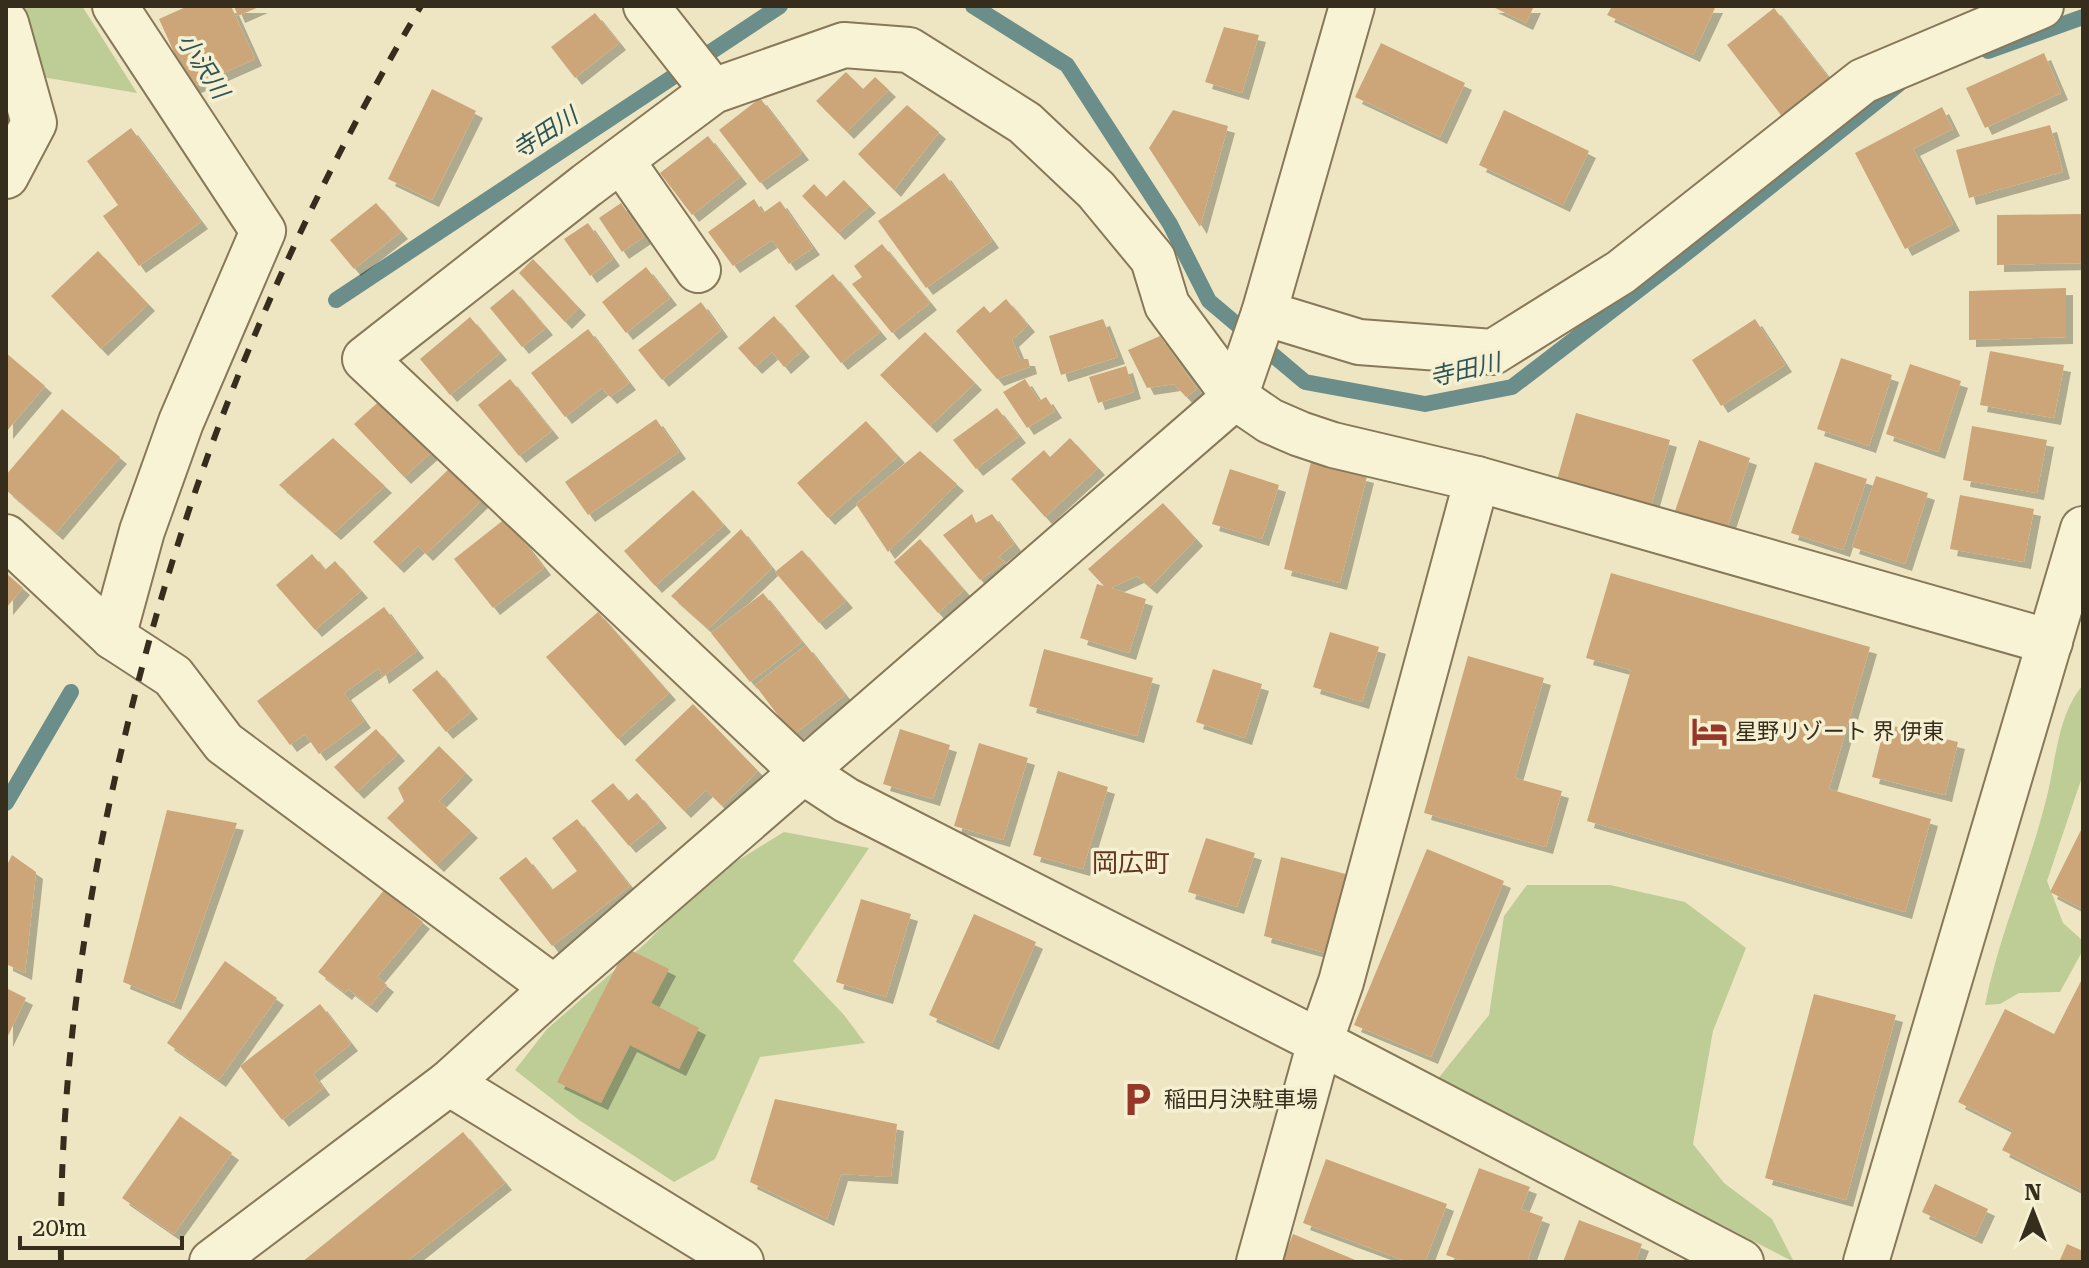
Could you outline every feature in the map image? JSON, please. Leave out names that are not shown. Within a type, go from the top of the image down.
[{"type":"street","points":[[113,637],[142,531],[181,422],[263,231],[115,6]]},
{"type":"street","points":[[212,1262],[449,1083],[802,771],[1235,397],[1264,313],[1352,6]]},
{"type":"street","points":[[1264,313],[1359,342],[1493,352],[1621,272],[1863,81],[2041,6]]},
{"type":"street","points":[[657,21],[711,89]]},
{"type":"street","points":[[6,23],[34,123],[6,176]]},
{"type":"street","points":[[1741,1262],[846,800],[802,771],[365,359],[711,89],[844,45],[909,50],[1025,123],[1096,190],[1153,259],[1167,305],[1235,397],[1270,421],[1333,445],[1477,479],[2050,642]]},
{"type":"street","points":[[621,160],[698,270]]},
{"type":"street","points":[[1259,1262],[1320,1042],[1341,982],[1477,479]]},
{"type":"street","points":[[1866,1262],[2083,529]]},
{"type":"street","points":[[6,537],[113,637],[173,676],[224,743],[554,988]]},
{"type":"street","points":[[449,1083],[741,1262]]},
{"type":"green space","points":[[6,6],[82,6],[137,93],[6,71]]},
{"type":"green space","points":[[2083,685],[2083,774],[2047,881],[2063,923],[2083,941],[2083,950],[2060,992],[2019,993],[2000,1004],[1985,1005],[1998,953],[2039,826],[2058,740],[2068,710]]},
{"type":"green space","points":[[784,832],[869,848],[793,961],[844,1015],[865,1043],[760,1057],[715,1159],[674,1182],[579,1120],[515,1070],[547,1029],[647,942],[708,879]]},
{"type":"green space","points":[[1527,885],[1610,885],[1685,902],[1746,948],[1713,1031],[1693,1144],[1724,1183],[1772,1219],[1794,1262],[1437,1080],[1489,1015],[1504,916]]},
{"type":"building","points":[[188,6],[231,6],[255,59],[190,88],[159,19]]},
{"type":"building","points":[[234,6],[261,6],[238,16]]},
{"type":"building","points":[[1491,6],[1534,6],[1526,23]]},
{"type":"building","points":[[1612,6],[1716,6],[1693,55],[1607,15]]},
{"type":"building","points":[[1774,8],[1832,82],[1784,119],[1727,45]]},
{"type":"building","points":[[595,13],[619,43],[575,78],[551,47]]},
{"type":"building","points":[[1224,27],[1259,35],[1242,93],[1205,82]]},
{"type":"building","points":[[1381,43],[1465,83],[1440,137],[1355,97]]},
{"type":"building","points":[[2044,53],[2061,93],[1985,128],[1966,88]]},
{"type":"building","points":[[846,72],[863,89],[875,77],[889,90],[847,132],[816,101]]},
{"type":"building","points":[[432,89],[476,111],[432,200],[388,179]]},
{"type":"building","points":[[760,98],[802,153],[760,183],[719,130]]},
{"type":"building","points":[[907,105],[939,132],[894,190],[858,154]]},
{"type":"building","points":[[1942,107],[1953,129],[1913,149],[1953,224],[1905,249],[1855,153]]},
{"type":"building","points":[[1173,110],[1228,126],[1200,227],[1149,148]]},
{"type":"building","points":[[1504,110],[1589,151],[1563,205],[1479,165]]},
{"type":"building","points":[[2050,125],[2063,172],[1969,198],[1956,150]]},
{"type":"building","points":[[131,128],[201,222],[139,266],[103,216],[118,205],[87,161]]},
{"type":"building","points":[[708,136],[740,177],[692,215],[660,173]]},
{"type":"building","points":[[944,173],[992,241],[926,288],[878,221]]},
{"type":"building","points":[[844,180],[869,206],[838,233],[802,196],[814,184],[826,197]]},
{"type":"building","points":[[754,199],[763,213],[780,201],[813,248],[789,264],[772,240],[733,266],[708,232]]},
{"type":"building","points":[[376,203],[401,232],[354,269],[330,240]]},
{"type":"building","points":[[621,203],[644,237],[622,252],[599,218]]},
{"type":"building","points":[[2083,214],[2083,263],[1997,265],[1997,215]]},
{"type":"building","points":[[588,223],[613,259],[590,276],[564,239]]},
{"type":"building","points":[[882,244],[930,303],[892,333],[852,284],[862,277],[854,266]]},
{"type":"building","points":[[98,251],[148,304],[101,349],[51,296]]},
{"type":"building","points":[[533,259],[579,308],[565,322],[519,273]]},
{"type":"building","points":[[646,267],[670,298],[626,333],[602,302]]},
{"type":"building","points":[[833,274],[880,332],[841,363],[795,306]]},
{"type":"building","points":[[2066,288],[2066,337],[1969,340],[1969,291]]},
{"type":"building","points":[[513,289],[546,328],[522,347],[490,308]]},
{"type":"building","points":[[1006,299],[1028,325],[1012,340],[1020,359],[1028,359],[1030,367],[997,379],[956,331],[984,306],[990,313]]},
{"type":"building","points":[[701,302],[721,330],[662,380],[638,350]]},
{"type":"building","points":[[774,316],[803,350],[784,367],[772,352],[755,367],[738,348]]},
{"type":"building","points":[[470,317],[500,353],[450,395],[420,359]]},
{"type":"building","points":[[1103,319],[1118,357],[1061,375],[1049,336]]},
{"type":"building","points":[[1755,319],[1785,365],[1721,406],[1692,360]]},
{"type":"building","points":[[588,329],[629,383],[610,397],[602,388],[565,417],[531,373]]},
{"type":"building","points":[[925,332],[975,383],[930,426],[880,375]]},
{"type":"building","points":[[1160,336],[1197,389],[1186,397],[1174,384],[1147,388],[1128,350]]},
{"type":"building","points":[[1990,351],[2064,365],[2054,418],[1980,405]]},
{"type":"building","points":[[6,353],[45,386],[6,432]]},
{"type":"building","points":[[1841,358],[1892,375],[1869,446],[1817,429]]},
{"type":"building","points":[[1910,364],[1961,381],[1938,452],[1886,434]]},
{"type":"building","points":[[1126,366],[1134,392],[1098,403],[1089,377]]},
{"type":"building","points":[[510,379],[552,431],[519,456],[478,405]]},
{"type":"building","points":[[1025,379],[1039,401],[1046,397],[1055,411],[1027,428],[1003,392]]},
{"type":"building","points":[[385,396],[435,449],[404,477],[354,424]]},
{"type":"building","points":[[997,408],[1019,436],[976,469],[953,440]]},
{"type":"building","points":[[62,409],[120,457],[56,533],[6,490],[6,475]]},
{"type":"building","points":[[1576,413],[1670,440],[1651,506],[1557,480]]},
{"type":"building","points":[[656,419],[679,452],[588,515],[565,482]]},
{"type":"building","points":[[866,421],[898,456],[828,518],[797,483]]},
{"type":"building","points":[[1972,426],[2047,440],[2037,493],[1963,480]]},
{"type":"building","points":[[333,438],[385,486],[334,533],[279,485]]},
{"type":"building","points":[[1070,438],[1098,468],[1045,517],[1011,479],[1044,450],[1050,457]]},
{"type":"building","points":[[1699,440],[1750,458],[1727,528],[1675,511]]},
{"type":"building","points":[[920,451],[957,484],[888,552],[856,504]]},
{"type":"building","points":[[1311,462],[1367,476],[1340,583],[1284,569]]},
{"type":"building","points":[[1815,462],[1867,479],[1843,550],[1791,533]]},
{"type":"building","points":[[451,467],[483,499],[426,554],[418,546],[397,566],[373,542]]},
{"type":"building","points":[[1230,469],[1279,485],[1262,539],[1212,524]]},
{"type":"building","points":[[1876,476],[1928,493],[1905,564],[1852,547]]},
{"type":"building","points":[[693,490],[724,525],[655,586],[624,551]]},
{"type":"building","points":[[1960,495],[2034,509],[2024,562],[1950,549]]},
{"type":"building","points":[[1163,503],[1196,539],[1150,587],[1137,576],[1111,588],[1146,599],[1129,653],[1080,638],[1097,584],[1104,586],[1088,569]]},
{"type":"building","points":[[972,514],[976,523],[992,514],[1014,544],[998,557],[1005,562],[980,580],[943,535]]},
{"type":"building","points":[[506,518],[544,568],[493,608],[454,559]]},
{"type":"building","points":[[741,529],[772,568],[708,629],[671,596]]},
{"type":"building","points":[[920,539],[964,590],[938,613],[894,562]]},
{"type":"building","points":[[802,550],[846,601],[819,623],[775,572]]},
{"type":"building","points":[[312,554],[325,570],[335,561],[361,591],[315,630],[276,585]]},
{"type":"building","points":[[6,573],[23,588],[6,608]]},
{"type":"building","points":[[1611,573],[1870,647],[1829,789],[1931,819],[1905,912],[1587,821],[1631,670],[1586,658]]},
{"type":"building","points":[[763,593],[802,642],[750,682],[711,633]]},
{"type":"building","points":[[384,607],[417,651],[382,677],[379,668],[344,693],[364,721],[319,754],[305,734],[290,745],[257,701]]},
{"type":"building","points":[[598,612],[669,693],[618,739],[546,657]]},
{"type":"building","points":[[1330,632],[1379,647],[1362,702],[1313,687]]},
{"type":"building","points":[[806,645],[845,695],[793,735],[755,685]]},
{"type":"building","points":[[1044,649],[1153,678],[1137,736],[1029,706]]},
{"type":"building","points":[[1468,656],[1544,678],[1515,778],[1562,791],[1546,847],[1424,813]]},
{"type":"building","points":[[1213,669],[1262,684],[1245,738],[1196,722]]},
{"type":"building","points":[[437,670],[471,712],[446,732],[412,690]]},
{"type":"building","points":[[693,704],[758,771],[722,806],[706,790],[684,811],[635,760]]},
{"type":"building","points":[[1885,724],[1958,742],[1945,795],[1872,777]]},
{"type":"building","points":[[376,729],[398,754],[357,792],[334,767]]},
{"type":"building","points":[[900,729],[950,745],[933,799],[883,784]]},
{"type":"building","points":[[979,743],[1028,758],[1003,840],[954,826]]},
{"type":"building","points":[[439,746],[466,773],[439,801],[471,831],[437,865],[387,818],[404,801],[398,788]]},
{"type":"building","points":[[1058,771],[1108,787],[1083,869],[1033,855]]},
{"type":"building","points":[[613,783],[628,801],[637,793],[660,821],[629,846],[591,801]]},
{"type":"building","points":[[167,810],[237,823],[174,1003],[123,982]]},
{"type":"building","points":[[577,819],[630,886],[552,946],[499,878],[526,857],[552,890],[577,871],[552,838]]},
{"type":"building","points":[[2083,826],[2083,909],[2050,892]]},
{"type":"building","points":[[1206,838],[1255,853],[1237,907],[1188,892]]},
{"type":"building","points":[[1427,849],[1504,881],[1431,1057],[1354,1025]]},
{"type":"building","points":[[12,855],[36,872],[25,973],[6,964],[6,867]]},
{"type":"building","points":[[1281,857],[1357,877],[1337,956],[1264,936]]},
{"type":"building","points":[[384,890],[423,922],[377,977],[387,985],[370,1006],[348,989],[345,993],[318,972]]},
{"type":"building","points":[[861,899],[911,914],[886,997],[836,982]]},
{"type":"building","points":[[974,914],[1036,942],[992,1043],[929,1015]]},
{"type":"building","points":[[626,948],[669,969],[651,1003],[699,1028],[679,1069],[630,1045],[601,1103],[557,1082]]},
{"type":"building","points":[[225,961],[277,998],[219,1080],[167,1043]]},
{"type":"building","points":[[2083,977],[2083,1191],[2002,1150],[2013,1130],[1958,1102],[2005,1009],[2054,1034]]},
{"type":"building","points":[[6,988],[26,998],[6,1040]]},
{"type":"building","points":[[1814,994],[1896,1015],[1846,1200],[1765,1178]]},
{"type":"building","points":[[320,1004],[351,1044],[313,1074],[323,1088],[282,1120],[240,1066]]},
{"type":"building","points":[[775,1099],[897,1124],[891,1177],[841,1174],[827,1219],[750,1182]]},
{"type":"building","points":[[180,1116],[232,1153],[174,1234],[122,1198]]},
{"type":"building","points":[[463,1132],[505,1183],[406,1262],[302,1262]]},
{"type":"building","points":[[1326,1159],[1447,1204],[1425,1262],[1408,1262],[1303,1223]]},
{"type":"building","points":[[1479,1168],[1530,1187],[1521,1209],[1543,1217],[1527,1262],[1465,1262],[1446,1255]]},
{"type":"building","points":[[1935,1184],[1988,1209],[1975,1237],[1922,1212]]},
{"type":"building","points":[[1579,1220],[1642,1244],[1635,1262],[1563,1262]]},
{"type":"building","points":[[1293,1234],[1360,1262],[1282,1262]]},
{"type":"building","points":[[2067,1244],[2083,1251],[2083,1262],[2059,1262]]},
{"type":"waterway","name":"寺田川","points":[[336,300],[780,6]]},
{"type":"waterway","name":"寺田川","points":[[973,6],[1067,65],[1170,224],[1209,301],[1305,382],[1425,404],[1512,387],[1899,84]]},
{"type":"waterway","name":"寺田川","points":[[1988,51],[2083,17]]},
{"type":"waterway","name":"寺田川","points":[[6,803],[71,692]]},
{"type":"railway","points":[[61,1262],[64,1132],[76,1003],[95,875],[147,649],[175,553],[242,365],[324,184],[421,6]]},
{"type":"place","name":"星野リゾート 界 伊東","points":[[1709,731]]},
{"type":"place","name":"稲田月決駐車場","points":[[1138,1099]]},
{"type":"district","name":"岡広町","points":[[1131,863]]},
{"type":"water label","name":"小沢川","points":[[203,66]]}]
